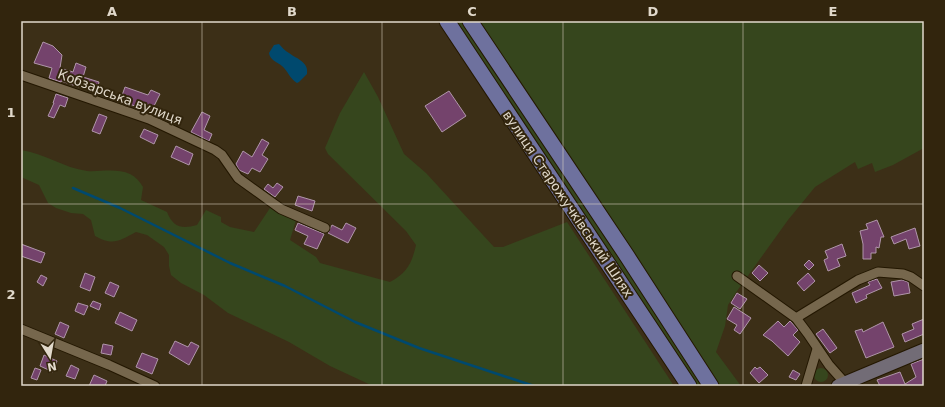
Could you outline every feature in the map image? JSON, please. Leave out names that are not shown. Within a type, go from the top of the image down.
[{"type":"main road","name":"вулиця Старожучківський Шлях","points":[[447,21],[689,386]]},
{"type":"main road","name":"вулиця Старожучківський Шлях","points":[[470,21],[627,256],[711,386]]},
{"type":"street","name":"Кобзарська вулиця","points":[[21,75],[149,119],[215,150],[222,155],[238,178],[281,209],[325,228]]},
{"type":"street","points":[[796,318],[858,280],[878,272],[904,274],[924,286]]},
{"type":"street","points":[[736,276],[796,318],[841,384],[924,350]]},
{"type":"street","points":[[21,329],[109,365],[155,386]]},
{"type":"street","points":[[806,386],[817,349]]},
{"type":"green space","points":[[453,21],[464,21],[707,386],[695,386]]},
{"type":"green space","points":[[480,21],[924,21],[924,148],[893,165],[875,172],[872,163],[858,169],[855,162],[815,187],[788,220],[728,305],[725,326],[716,352],[741,386],[714,386]]},
{"type":"green space","points":[[364,72],[378,97],[404,154],[426,173],[494,247],[503,247],[567,222],[674,386],[373,386],[330,366],[289,342],[228,313],[204,295],[181,283],[171,275],[169,255],[164,247],[147,235],[136,232],[120,240],[111,242],[101,239],[95,236],[91,220],[83,214],[71,213],[56,208],[48,203],[39,185],[21,177],[21,150],[38,154],[70,167],[87,171],[125,172],[139,181],[143,187],[141,200],[167,212],[175,224],[183,227],[197,225],[206,210],[221,217],[221,222],[230,227],[254,232],[270,208],[296,220],[290,240],[316,257],[320,263],[390,282],[401,275],[408,267],[413,257],[416,245],[406,231],[328,154],[325,148],[340,113]]},
{"type":"green space","points":[[821,368],[826,370],[828,375],[826,380],[821,382],[816,380],[814,375],[816,370]]},
{"type":"water","points":[[279,44],[286,51],[302,61],[306,66],[307,74],[297,83],[282,66],[272,59],[269,53],[274,45]]},
{"type":"building","points":[[43,42],[53,46],[62,55],[60,68],[73,72],[76,63],[86,67],[83,77],[99,82],[97,90],[80,85],[79,87],[49,78],[52,68],[34,63]]},
{"type":"building","points":[[125,87],[148,95],[151,90],[160,94],[152,110],[138,104],[138,107],[120,101]]},
{"type":"building","points":[[449,91],[466,116],[442,132],[425,106]]},
{"type":"building","points":[[56,94],[68,98],[65,107],[60,105],[54,118],[48,116]]},
{"type":"building","points":[[202,112],[210,116],[204,130],[212,134],[209,141],[191,132]]},
{"type":"building","points":[[99,114],[107,117],[100,134],[92,131]]},
{"type":"building","points":[[144,129],[158,135],[154,144],[140,137]]},
{"type":"building","points":[[262,139],[269,143],[262,155],[268,159],[260,172],[252,168],[248,174],[239,170],[236,164],[243,151],[252,157]]},
{"type":"building","points":[[176,146],[193,154],[189,165],[171,157]]},
{"type":"building","points":[[277,183],[283,187],[275,197],[264,189],[268,184],[273,188]]},
{"type":"building","points":[[298,196],[315,201],[312,211],[295,205]]},
{"type":"building","points":[[877,220],[884,237],[881,237],[879,248],[876,247],[876,253],[871,253],[871,259],[863,259],[863,244],[860,231],[868,229],[866,224]]},
{"type":"building","points":[[298,223],[324,234],[317,249],[304,244],[308,236],[295,230]]},
{"type":"building","points":[[346,223],[356,228],[348,243],[328,233],[332,225],[342,230]]},
{"type":"building","points":[[915,228],[920,246],[909,249],[906,239],[894,244],[891,237]]},
{"type":"building","points":[[21,244],[45,253],[41,263],[21,256]]},
{"type":"building","points":[[842,244],[846,256],[837,259],[840,266],[828,271],[824,260],[828,258],[825,251]]},
{"type":"building","points":[[809,260],[814,265],[809,270],[804,265]]},
{"type":"building","points":[[759,265],[768,273],[760,281],[752,273]]},
{"type":"building","points":[[85,273],[95,277],[90,291],[80,287]]},
{"type":"building","points":[[808,273],[815,281],[804,291],[797,283]]},
{"type":"building","points":[[41,275],[47,278],[43,286],[37,282]]},
{"type":"building","points":[[877,279],[882,288],[866,295],[867,298],[856,303],[852,293],[870,285],[868,282]]},
{"type":"building","points":[[902,280],[908,282],[910,293],[894,296],[891,282]]},
{"type":"building","points":[[110,282],[119,286],[114,297],[105,293]]},
{"type":"building","points":[[737,293],[747,299],[740,309],[731,303]]},
{"type":"building","points":[[93,301],[101,304],[99,310],[90,306]]},
{"type":"building","points":[[78,303],[88,306],[84,315],[75,311]]},
{"type":"building","points":[[734,307],[751,318],[740,334],[734,330],[737,325],[727,319]]},
{"type":"building","points":[[120,312],[137,320],[132,331],[115,323]]},
{"type":"building","points":[[924,319],[924,334],[905,342],[902,334],[914,329],[912,324]]},
{"type":"building","points":[[778,321],[784,327],[790,321],[798,330],[793,335],[800,342],[788,356],[763,335]]},
{"type":"building","points":[[60,322],[69,326],[64,338],[55,334]]},
{"type":"building","points":[[883,322],[894,347],[866,358],[855,331],[862,329],[863,332]]},
{"type":"building","points":[[823,329],[837,348],[830,353],[816,334]]},
{"type":"building","points":[[175,341],[188,347],[191,342],[199,346],[189,365],[169,353]]},
{"type":"building","points":[[103,344],[113,346],[111,355],[101,353]]},
{"type":"building","points":[[142,353],[158,359],[152,374],[136,367]]},
{"type":"building","points":[[44,355],[57,361],[53,372],[40,366]]},
{"type":"building","points":[[924,359],[924,386],[880,386],[877,380],[900,372],[905,384],[916,377],[911,364]]},
{"type":"building","points":[[71,365],[79,369],[75,379],[66,376]]},
{"type":"building","points":[[755,367],[757,369],[760,367],[768,375],[759,383],[750,373]]},
{"type":"building","points":[[35,368],[41,370],[37,380],[31,378]]},
{"type":"building","points":[[793,370],[800,374],[796,380],[789,377]]},
{"type":"building","points":[[94,375],[107,381],[105,386],[89,386]]},
{"type":"waterway","points":[[73,188],[120,208],[230,263],[285,286],[355,322],[419,348],[534,386]]}]
